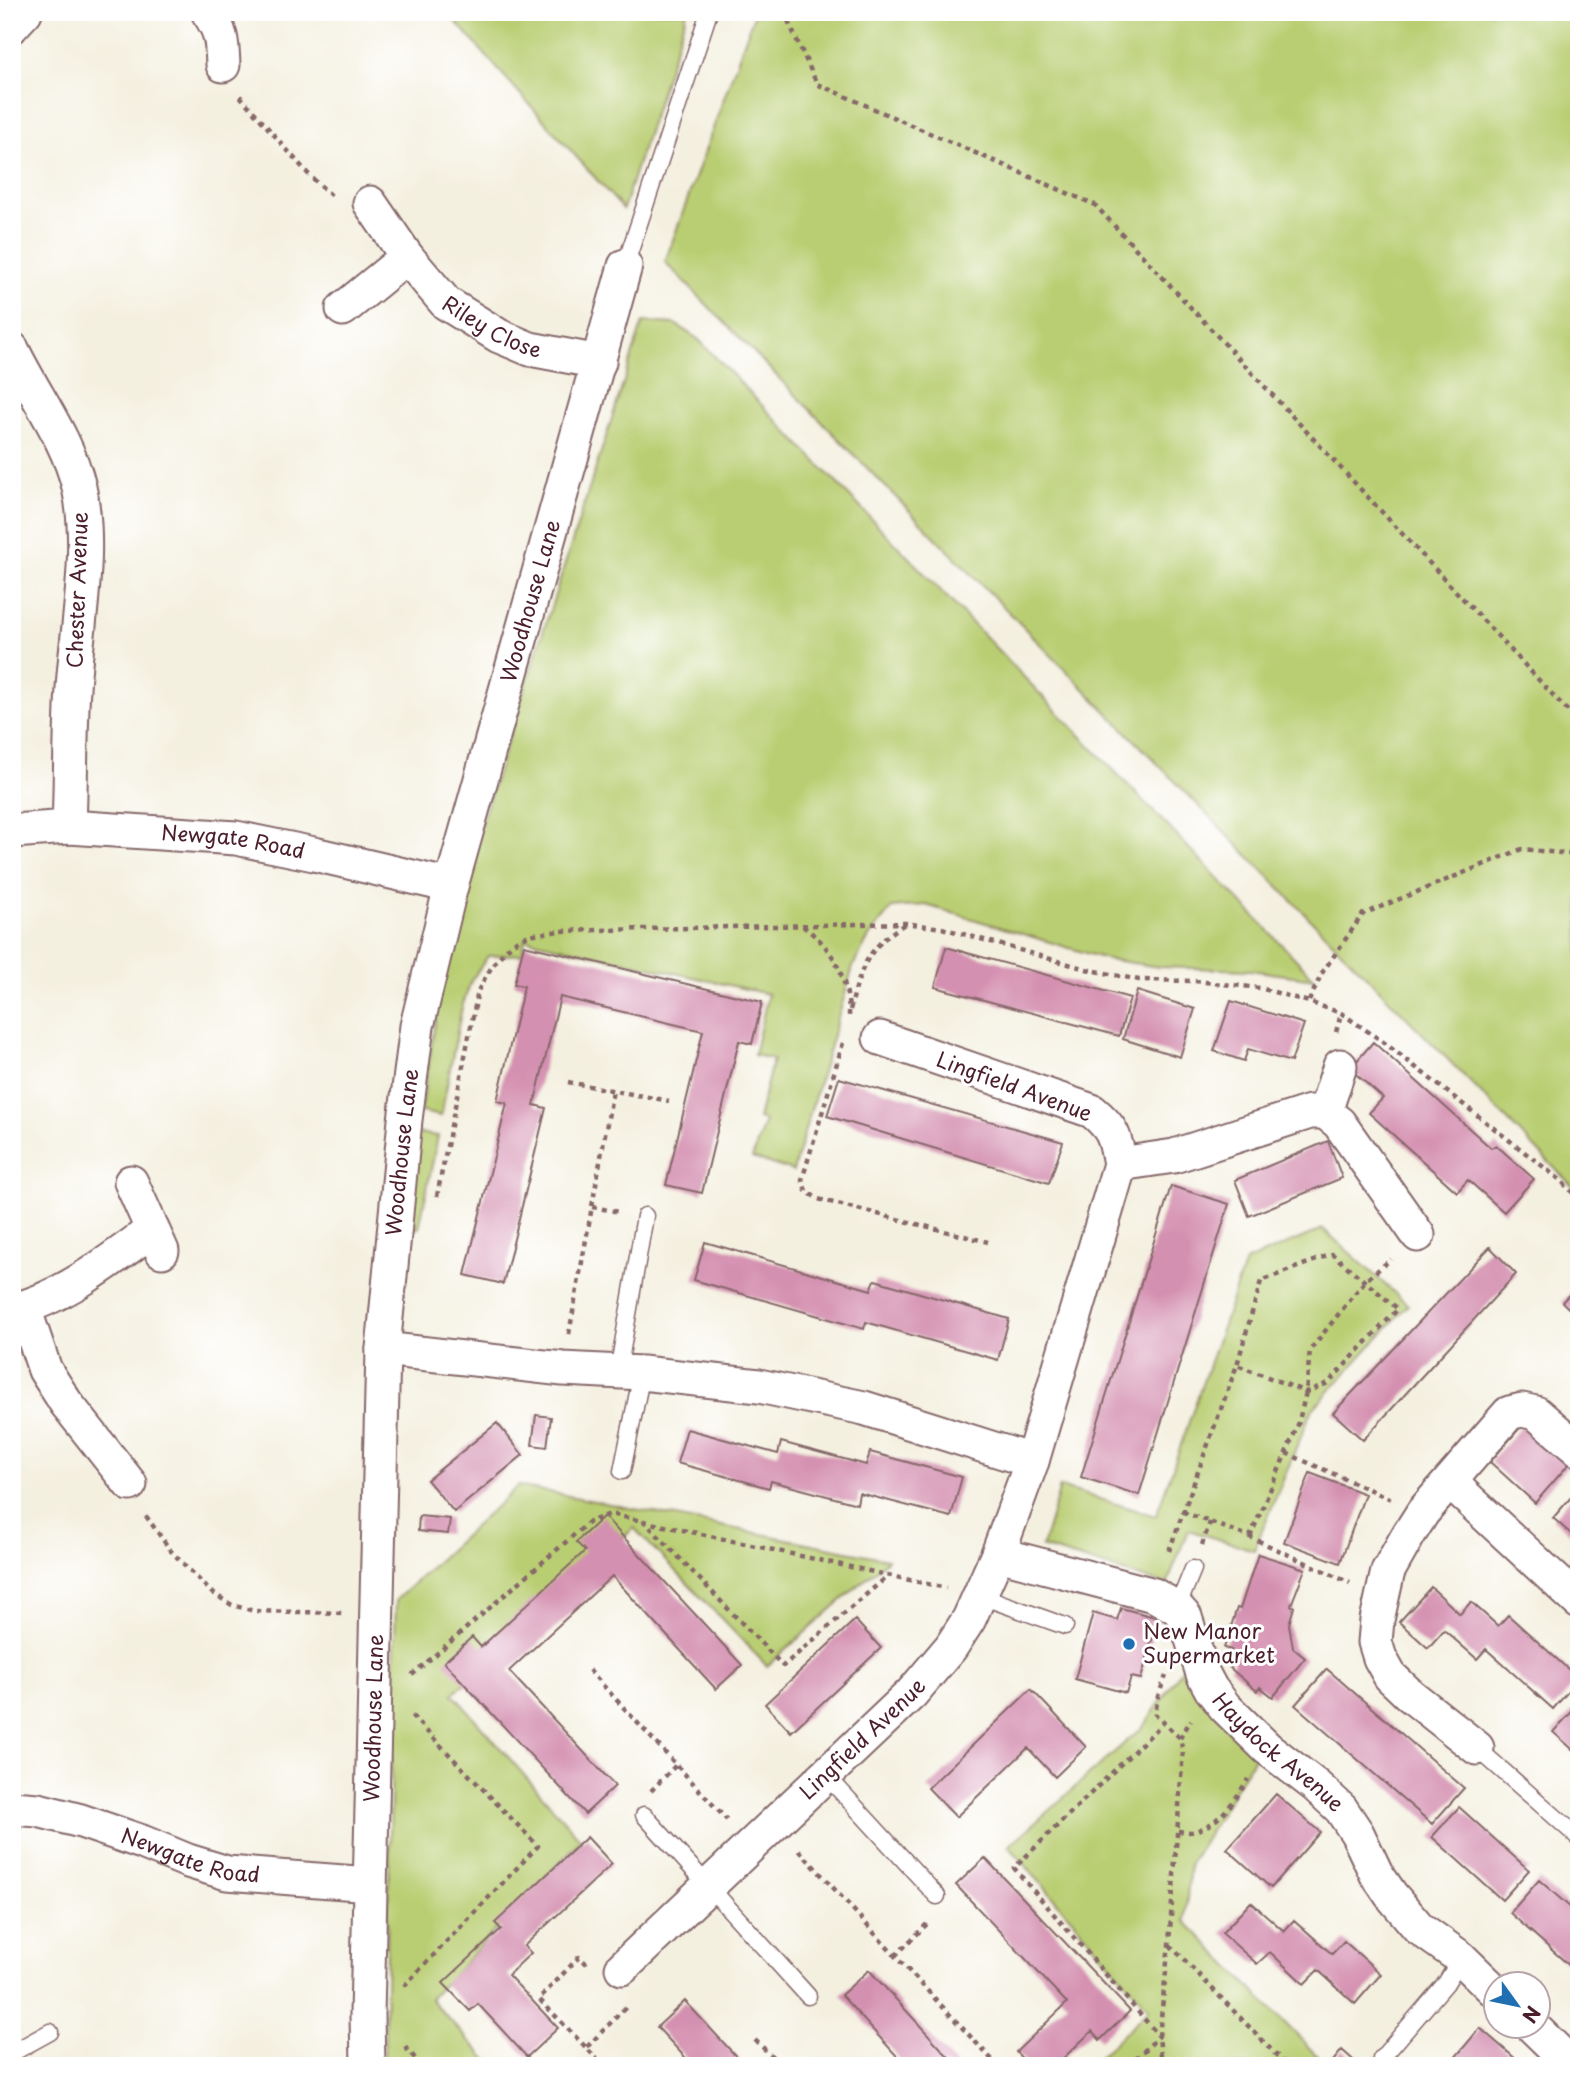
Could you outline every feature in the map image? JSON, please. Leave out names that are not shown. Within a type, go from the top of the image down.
[{"type":"street","points":[[12,26],[25,12]]},
{"type":"street","points":[[221,17],[223,65]]},
{"type":"street","name":"Riley Close","points":[[370,203],[407,257],[446,303],[499,336],[530,349],[598,362]]},
{"type":"street","points":[[343,309],[407,257]]},
{"type":"street","name":"Woodhouse Lane","points":[[368,2066],[370,1884],[382,1695],[375,1614],[383,1349],[417,1026],[451,886],[625,266]]},
{"type":"street","name":"Chester Avenue","points":[[15,362],[63,442],[79,486],[85,525],[73,690],[69,827]]},
{"type":"street","name":"Newgate Road","points":[[12,831],[69,827],[236,838],[451,886]]},
{"type":"street","name":"Lingfield Avenue","points":[[622,1983],[709,1887],[912,1693],[951,1647],[981,1596],[1032,1461],[1120,1164],[1116,1141],[1108,1125],[1092,1111],[880,1038]]},
{"type":"street","points":[[1325,1112],[1340,1066]]},
{"type":"street","points":[[1120,1164],[1174,1156],[1310,1112],[1325,1112],[1339,1123],[1418,1235]]},
{"type":"street","points":[[130,1484],[66,1403],[46,1370],[18,1309],[69,1287],[157,1240],[131,1182]]},
{"type":"street","points":[[383,1349],[563,1369],[630,1372],[759,1386],[864,1408],[1032,1461]]},
{"type":"street","points":[[1477,1748],[1410,1695],[1390,1676],[1380,1658],[1376,1642],[1377,1620],[1388,1571],[1423,1512],[1509,1413],[1522,1410],[1536,1413],[1579,1450]]},
{"type":"street","points":[[1450,1482],[1579,1602]]},
{"type":"street","points":[[998,1554],[1174,1613]]},
{"type":"street","name":"Haydock Avenue","points":[[1174,1613],[1210,1689],[1225,1707],[1267,1748],[1341,1809],[1391,1895],[1419,1928],[1461,1958],[1482,1978]]},
{"type":"street","name":"Newgate Road","points":[[12,1808],[38,1810],[80,1821],[188,1861],[227,1872],[370,1884]]},
{"type":"street","points":[[1545,2039],[1573,2066]]},
{"type":"lane","points":[[625,266],[709,12]]},
{"type":"lane","points":[[622,1471],[645,1216]]},
{"type":"lane","points":[[1174,1613],[1193,1569]]},
{"type":"lane","points":[[981,1596],[1065,1626]]},
{"type":"lane","points":[[1477,1748],[1579,1838]]},
{"type":"lane","points":[[826,1775],[937,1896]]},
{"type":"lane","points":[[644,1815],[808,1996]]},
{"type":"lane","points":[[1381,2059],[1446,1983],[1461,1958]]},
{"type":"lane","points":[[12,2053],[50,2032]]},
{"type":"path","points":[[784,12],[817,85],[1095,205],[1579,723]]},
{"type":"path","points":[[223,65],[232,88],[320,185],[339,202],[357,207],[370,203]]},
{"type":"path","points":[[1309,1002],[1322,973],[1363,914],[1522,849],[1579,855]]},
{"type":"path","points":[[846,1026],[859,976],[870,953],[886,936],[905,923]]},
{"type":"path","points":[[802,925],[828,949],[845,988],[849,1014]]},
{"type":"path","points":[[844,1038],[802,1180],[806,1191],[818,1199],[988,1242]]},
{"type":"path","points":[[568,1082],[669,1101]]},
{"type":"path","points":[[563,1369],[613,1090]]},
{"type":"path","points":[[1250,1537],[1298,1425],[1306,1392],[1310,1350],[1365,1282],[1418,1235]]},
{"type":"path","points":[[1162,2066],[1159,2036],[1169,1944],[1183,1751],[1180,1738],[1155,1714],[1158,1696],[1171,1663],[1183,1512],[1237,1365],[1261,1282],[1332,1254],[1398,1309],[1328,1383],[1306,1392],[1237,1365]]},
{"type":"path","points":[[1286,1453],[1423,1512]]},
{"type":"path","points":[[130,1484],[142,1511],[171,1551],[211,1592],[232,1605],[254,1611],[375,1614]]},
{"type":"path","points":[[1183,1512],[1250,1537],[1381,1597]]},
{"type":"path","points":[[367,2015],[377,2015],[538,1846],[382,1695],[589,1522],[610,1514],[643,1520],[981,1596]]},
{"type":"path","points":[[643,1520],[783,1666],[889,1575]]},
{"type":"path","points":[[589,1670],[751,1847]]},
{"type":"path","points":[[1159,2036],[1014,1868],[1163,1723]]},
{"type":"path","points":[[1178,1831],[1194,1832],[1232,1806],[1267,1748]]},
{"type":"path","points":[[775,1824],[999,2066]]},
{"type":"path","points":[[895,1956],[936,1914],[937,1896]]},
{"type":"path","points":[[1169,1944],[1287,2066]]},
{"type":"path","points":[[588,1965],[579,1956],[539,1999],[604,2066]]},
{"type":"path","points":[[587,2047],[628,2005],[622,1983]]},
{"type":"path","points":[[1129,2066],[1159,2036]]},
{"type":"path","points":[[755,2040],[782,2066]]},
{"type":"green space","points":[[447,12],[687,12],[623,209]]},
{"type":"green space","points":[[755,12],[1545,12],[1579,24],[1579,1193],[665,262]]},
{"type":"green space","points":[[643,322],[675,324],[698,339],[1315,979],[1250,970],[1159,967],[1106,959],[926,905],[892,908],[869,937],[853,967],[793,1171],[752,1158],[765,1121],[758,1119],[773,1059],[754,1055],[768,994],[525,939],[522,954],[488,956],[471,981],[462,1007],[441,1116],[421,1112],[444,967],[461,886]]},
{"type":"green space","points":[[416,1133],[438,1136],[419,1228],[406,1227]]},
{"type":"green space","points":[[1323,1229],[1408,1305],[1312,1410],[1254,1550],[1188,1530],[1167,1585],[1042,1547],[1060,1487],[1156,1516],[1245,1262]]},
{"type":"green space","points":[[518,1486],[888,1559],[767,1666],[634,1528],[453,1694],[581,1840],[430,1999],[493,2066],[384,2066],[396,1600]]},
{"type":"green space","points":[[1184,1666],[1256,1754],[1190,1864],[1185,1921],[1327,2066],[1090,2066],[1149,2009],[1009,1846],[1145,1725]]},
{"type":"building","points":[[524,945],[762,1002],[752,1044],[739,1041],[702,1193],[666,1185],[703,1031],[560,997],[534,1105],[546,1108],[503,1284],[465,1275],[507,1103],[497,1101],[524,986],[514,984]]},
{"type":"building","points":[[946,947],[1130,998],[1119,1036],[935,987]]},
{"type":"building","points":[[1137,991],[1195,1009],[1180,1057],[1123,1039]]},
{"type":"building","points":[[1231,1001],[1304,1024],[1291,1062],[1248,1049],[1244,1061],[1214,1051]]},
{"type":"building","points":[[1373,1042],[1491,1148],[1496,1145],[1534,1179],[1504,1212],[1468,1180],[1457,1192],[1369,1113],[1383,1098],[1350,1069]]},
{"type":"building","points":[[839,1078],[1063,1142],[1049,1183],[827,1116]]},
{"type":"building","points":[[1328,1141],[1342,1178],[1249,1216],[1235,1180]]},
{"type":"building","points":[[1171,1186],[1229,1204],[1139,1495],[1081,1477]]},
{"type":"building","points":[[705,1242],[871,1290],[875,1280],[1009,1319],[998,1360],[866,1322],[864,1329],[694,1280]]},
{"type":"building","points":[[1490,1247],[1516,1274],[1363,1440],[1333,1413]]},
{"type":"building","points":[[1579,1284],[1579,1318],[1562,1302]]},
{"type":"building","points":[[536,1415],[551,1417],[547,1447],[532,1445]]},
{"type":"building","points":[[497,1423],[523,1455],[454,1512],[427,1480]]},
{"type":"building","points":[[1524,1423],[1569,1464],[1535,1503],[1490,1462]]},
{"type":"building","points":[[687,1429],[778,1454],[781,1442],[866,1465],[870,1452],[962,1477],[951,1517],[859,1493],[857,1504],[771,1481],[769,1488],[677,1463]]},
{"type":"building","points":[[1310,1473],[1365,1494],[1340,1563],[1284,1542]]},
{"type":"building","points":[[1579,1488],[1579,1541],[1553,1518]]},
{"type":"building","points":[[419,1516],[450,1519],[448,1534],[418,1531]]},
{"type":"building","points":[[604,1516],[742,1665],[716,1689],[612,1576],[509,1671],[615,1786],[585,1814],[444,1662],[472,1637],[481,1647],[585,1551],[576,1542]]},
{"type":"building","points":[[1258,1554],[1305,1569],[1291,1605],[1294,1607],[1289,1624],[1293,1648],[1305,1658],[1273,1697],[1260,1687],[1257,1691],[1230,1668],[1234,1661],[1228,1659],[1231,1650],[1224,1648]]},
{"type":"building","points":[[1431,1587],[1460,1614],[1471,1602],[1498,1626],[1508,1615],[1579,1679],[1553,1709],[1486,1649],[1477,1659],[1444,1630],[1428,1648],[1399,1622]]},
{"type":"building","points":[[1121,1608],[1158,1618],[1141,1679],[1131,1677],[1126,1693],[1075,1679],[1093,1613],[1117,1620]]},
{"type":"building","points":[[855,1620],[881,1648],[791,1732],[765,1704]]},
{"type":"building","points":[[1327,1669],[1464,1788],[1432,1824],[1295,1705]]},
{"type":"building","points":[[1031,1689],[1086,1747],[1055,1777],[1028,1748],[956,1817],[928,1788]]},
{"type":"building","points":[[1579,1704],[1579,1755],[1553,1732]]},
{"type":"building","points":[[1276,1794],[1320,1832],[1271,1888],[1227,1849]]},
{"type":"building","points":[[1459,1807],[1529,1870],[1502,1900],[1432,1837]]},
{"type":"building","points":[[587,1837],[612,1864],[524,1946],[531,1953],[508,1975],[558,2028],[527,2057],[478,2004],[470,2011],[443,1983],[501,1929],[495,1923]]},
{"type":"building","points":[[985,1858],[1130,2011],[1100,2040],[1092,2031],[1055,2066],[1029,2066],[1016,2052],[1067,2003],[956,1885]]},
{"type":"building","points":[[1539,1880],[1579,1915],[1579,1974],[1510,1913]]},
{"type":"building","points":[[1251,1902],[1284,1931],[1294,1920],[1332,1954],[1344,1941],[1381,1974],[1355,2004],[1318,1970],[1304,1984],[1270,1952],[1257,1964],[1222,1933]]},
{"type":"building","points":[[869,1970],[957,2066],[906,2066],[841,1995]]},
{"type":"building","points":[[685,2001],[745,2066],[693,2066],[657,2027]]},
{"type":"building","points":[[1480,2028],[1482,2039],[1493,2039],[1524,2066],[1448,2066]]},
{"type":"building","points":[[1342,2050],[1360,2066],[1329,2066]]},
{"type":"place","name":"New Manor Supermarket","points":[[1129,1644]]}]
